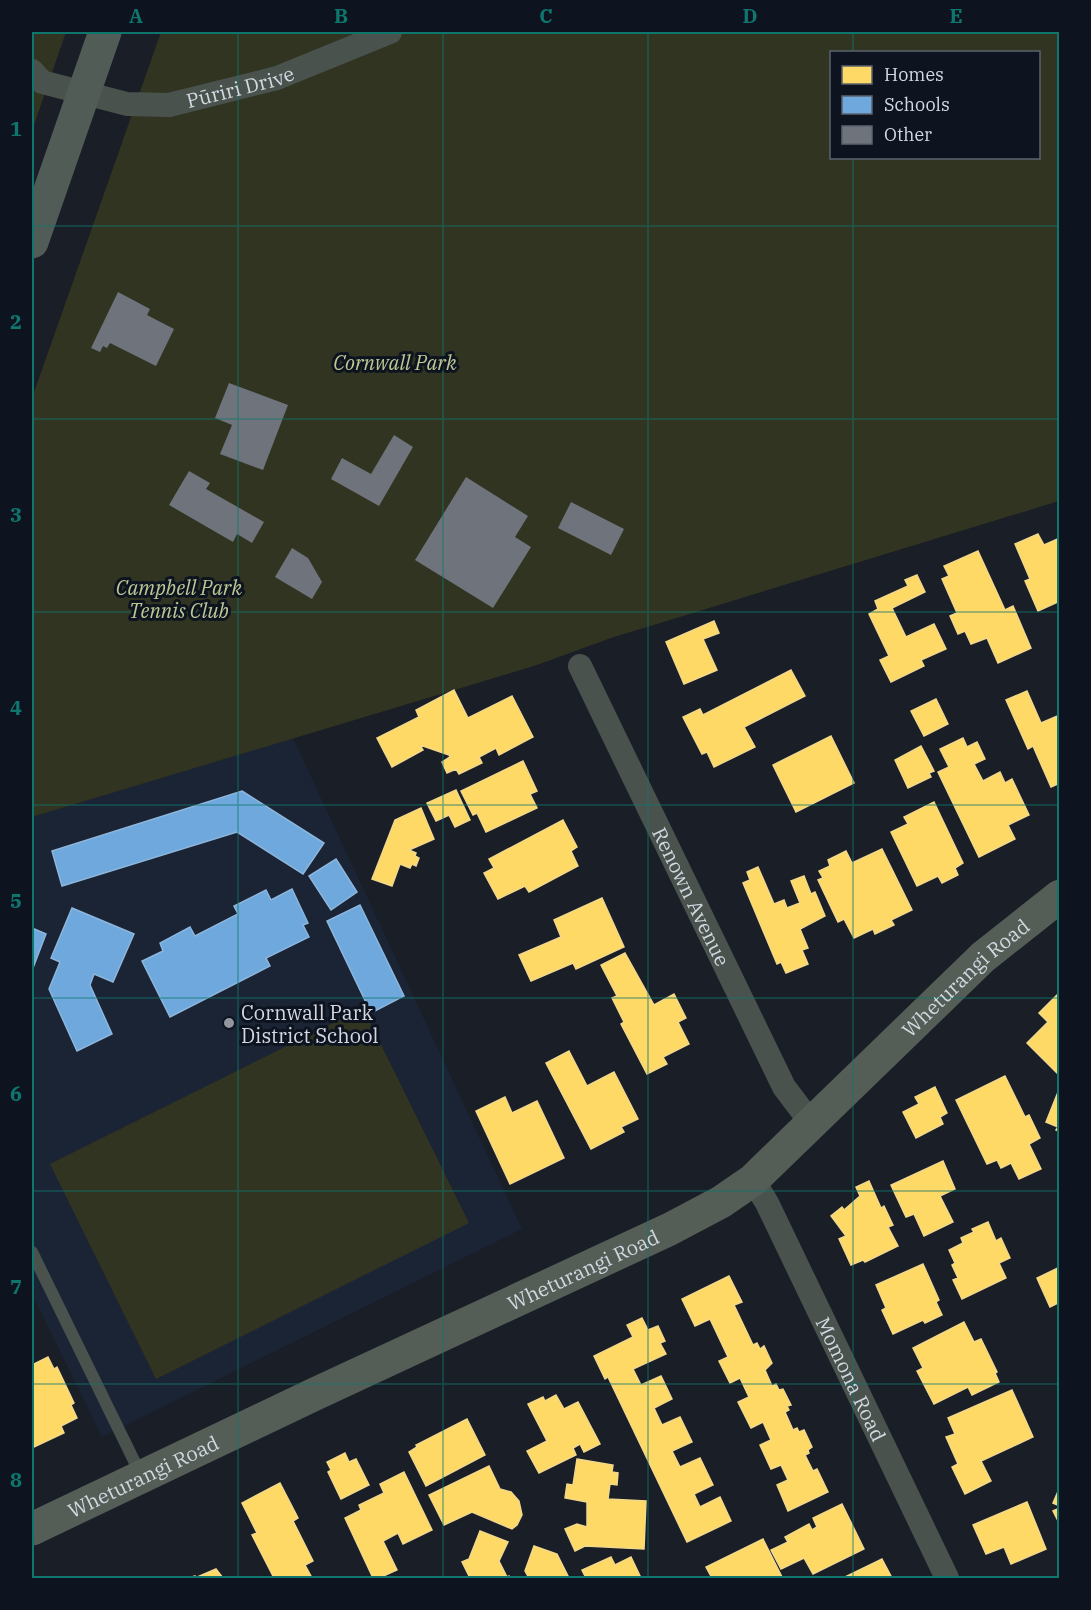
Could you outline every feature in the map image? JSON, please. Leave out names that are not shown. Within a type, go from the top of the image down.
[{"type":"main road","points":[[32,242],[105,32]]},
{"type":"street","name":"Pūriri Drive","points":[[35,79],[127,104],[169,105],[277,78],[390,32]]},
{"type":"street","name":"Renown Avenue","points":[[580,666],[784,1087],[812,1124]]},
{"type":"street","name":"Wheturangi Road","points":[[32,1530],[325,1389],[670,1229],[721,1202],[753,1180],[982,957],[1059,896]]},
{"type":"street","name":"Momona Road","points":[[753,1180],[947,1578]]},
{"type":"lane","points":[[32,1252],[142,1478]]},
{"type":"shaded area","name":"Cornwall Park District School","points":[[293,738],[522,1229],[102,1437],[32,1294],[32,817]]},
{"type":"green space","points":[[32,32],[66,32],[32,131]]},
{"type":"green space","name":"Cornwall Park","points":[[161,32],[1059,32],[1059,501],[611,638],[537,665],[32,817],[32,398]]},
{"type":"green space","points":[[363,1008],[469,1223],[156,1379],[50,1164]]},
{"type":"building: Homes","points":[[1038,534],[1044,545],[1060,538],[1060,601],[1038,611],[1025,581],[1030,579],[1015,544]]},
{"type":"building: Homes","points":[[978,551],[1005,610],[1013,606],[1031,648],[998,663],[987,638],[971,644],[965,631],[958,634],[950,616],[957,613],[942,579],[949,576],[944,566]]},
{"type":"building: Homes","points":[[917,575],[925,592],[892,608],[906,637],[934,624],[946,649],[921,660],[924,666],[891,682],[880,660],[889,656],[869,614],[878,609],[875,601],[908,586],[905,580]]},
{"type":"building: Homes","points":[[714,621],[719,633],[703,639],[717,670],[684,684],[666,642]]},
{"type":"building: Homes","points":[[791,670],[805,696],[744,727],[755,747],[714,767],[707,752],[702,754],[683,717],[700,709],[703,715]]},
{"type":"building: Homes","points":[[454,690],[468,718],[512,696],[533,737],[499,755],[496,748],[479,757],[482,763],[459,774],[456,769],[447,773],[442,762],[450,757],[449,755],[423,746],[421,747],[423,750],[392,767],[377,738],[419,717],[416,710]]},
{"type":"building: Homes","points":[[1027,691],[1041,723],[1060,715],[1060,783],[1051,787],[1033,746],[1028,749],[1006,700]]},
{"type":"building: Homes","points":[[936,699],[948,724],[924,736],[911,711]]},
{"type":"building: Homes","points":[[831,736],[854,783],[796,812],[773,765]]},
{"type":"building: Homes","points":[[963,738],[967,747],[977,742],[985,759],[974,764],[983,781],[1000,772],[1005,783],[1012,779],[1029,815],[1008,825],[1015,839],[979,857],[938,772],[949,767],[940,749]]},
{"type":"building: Homes","points":[[921,746],[934,771],[929,773],[931,777],[908,788],[895,760]]},
{"type":"building: Homes","points":[[523,761],[537,791],[530,794],[537,808],[486,832],[477,813],[473,815],[461,791]]},
{"type":"building: Homes","points":[[456,790],[470,820],[455,827],[449,815],[436,821],[427,803]]},
{"type":"building: Homes","points":[[934,802],[963,863],[955,868],[958,875],[942,883],[938,876],[917,886],[891,832],[908,824],[904,817]]},
{"type":"building: Homes","points":[[421,808],[434,839],[409,850],[416,853],[415,856],[419,858],[416,866],[412,864],[410,868],[400,864],[392,886],[372,879],[395,820]]},
{"type":"building: Homes","points":[[563,820],[577,847],[571,851],[578,866],[529,892],[525,886],[498,899],[484,873],[494,868],[489,859]]},
{"type":"building: Homes","points":[[882,849],[912,910],[891,920],[894,925],[875,934],[873,929],[854,938],[844,919],[838,922],[818,880],[823,878],[819,871],[830,866],[828,860],[846,851],[852,863]]},
{"type":"building: Homes","points":[[758,867],[774,904],[784,900],[787,908],[800,903],[791,881],[804,876],[811,894],[815,892],[825,916],[800,929],[808,948],[802,950],[808,964],[786,973],[781,962],[777,964],[743,883],[750,880],[747,872]]},
{"type":"building: Homes","points":[[602,898],[624,947],[576,969],[573,963],[531,981],[519,955],[561,937],[554,920]]},
{"type":"building: Homes","points":[[625,953],[654,1005],[674,994],[686,1018],[678,1022],[689,1044],[663,1057],[667,1064],[647,1074],[621,1024],[624,1022],[612,998],[617,996],[601,965]]},
{"type":"building: Homes","points":[[1060,992],[1060,1076],[1027,1043],[1048,1022],[1039,1013]]},
{"type":"building: Homes","points":[[569,1051],[587,1086],[614,1072],[638,1119],[621,1127],[624,1132],[591,1149],[546,1063]]},
{"type":"building: Homes","points":[[1005,1076],[1025,1117],[1029,1115],[1040,1138],[1029,1144],[1041,1169],[1019,1179],[1011,1163],[1001,1168],[997,1160],[987,1164],[956,1100]]},
{"type":"building: Homes","points":[[935,1087],[947,1113],[940,1117],[943,1124],[916,1138],[903,1112],[919,1104],[915,1097]]},
{"type":"building: Homes","points":[[1058,1092],[1060,1093],[1060,1132],[1056,1130],[1058,1127],[1046,1122]]},
{"type":"building: Homes","points":[[505,1097],[512,1113],[537,1101],[564,1158],[510,1184],[476,1111]]},
{"type":"building: Homes","points":[[943,1161],[955,1189],[940,1196],[953,1222],[924,1236],[914,1214],[906,1217],[891,1185]]},
{"type":"building: Homes","points":[[869,1181],[881,1208],[884,1206],[893,1225],[888,1227],[898,1246],[865,1262],[863,1260],[851,1265],[839,1239],[846,1236],[831,1216],[842,1207],[844,1210],[860,1196],[856,1187]]},
{"type":"building: Homes","points":[[988,1222],[996,1241],[1001,1238],[1010,1258],[999,1263],[1006,1278],[962,1299],[953,1280],[958,1278],[949,1250],[963,1243],[961,1238],[974,1232],[972,1229]]},
{"type":"building: Homes","points":[[923,1264],[939,1300],[936,1302],[942,1315],[925,1323],[923,1320],[893,1334],[882,1310],[886,1308],[876,1285]]},
{"type":"building: Homes","points":[[1060,1267],[1060,1302],[1050,1307],[1037,1278]]},
{"type":"building: Homes","points":[[729,1276],[742,1302],[734,1305],[753,1345],[757,1343],[760,1349],[764,1346],[772,1363],[765,1370],[772,1386],[776,1384],[779,1390],[783,1389],[791,1405],[787,1406],[789,1410],[785,1412],[793,1430],[797,1428],[799,1432],[804,1430],[812,1447],[805,1455],[813,1471],[817,1469],[828,1492],[788,1511],[777,1485],[788,1480],[781,1465],[771,1469],[760,1445],[771,1440],[763,1422],[751,1428],[738,1402],[749,1397],[740,1378],[730,1383],[719,1361],[728,1357],[710,1319],[695,1326],[682,1299]]},
{"type":"building: Homes","points":[[642,1318],[648,1330],[658,1326],[665,1341],[660,1343],[666,1354],[633,1369],[641,1385],[661,1376],[672,1399],[654,1408],[662,1425],[680,1417],[692,1442],[672,1451],[680,1467],[700,1458],[713,1485],[694,1494],[700,1507],[720,1497],[731,1521],[687,1542],[608,1377],[605,1379],[594,1356],[633,1337],[627,1325]]},
{"type":"building: Homes","points":[[964,1322],[974,1342],[981,1339],[997,1372],[995,1373],[999,1382],[972,1395],[968,1387],[934,1404],[917,1371],[923,1368],[913,1348]]},
{"type":"building: Homes","points":[[48,1357],[54,1369],[57,1367],[74,1403],[71,1405],[77,1418],[61,1426],[64,1433],[34,1447],[32,1442],[32,1365]]},
{"type":"building: Homes","points":[[1012,1390],[1033,1437],[981,1461],[991,1481],[965,1494],[952,1467],[958,1464],[946,1437],[955,1434],[948,1418]]},
{"type":"building: Homes","points":[[556,1395],[564,1409],[578,1402],[600,1444],[584,1452],[580,1444],[573,1448],[576,1455],[539,1473],[527,1451],[547,1441],[528,1404],[543,1397],[545,1401]]},
{"type":"building: Homes","points":[[467,1419],[485,1455],[426,1486],[409,1452],[417,1447],[416,1445]]},
{"type":"building: Homes","points":[[345,1453],[349,1462],[356,1459],[369,1485],[341,1499],[328,1472],[331,1470],[327,1462]]},
{"type":"building: Homes","points":[[577,1459],[613,1465],[612,1472],[618,1473],[617,1485],[610,1484],[608,1499],[646,1501],[644,1549],[585,1546],[575,1551],[565,1529],[577,1524],[587,1527],[587,1502],[565,1498],[567,1484],[573,1485]]},
{"type":"building: Homes","points":[[489,1466],[500,1489],[511,1492],[519,1501],[522,1515],[517,1525],[512,1529],[472,1512],[444,1525],[429,1495]]},
{"type":"building: Homes","points":[[404,1472],[432,1530],[403,1544],[398,1533],[383,1541],[397,1570],[379,1578],[373,1578],[345,1518],[361,1510],[359,1505],[384,1493],[380,1484]]},
{"type":"building: Homes","points":[[280,1483],[298,1518],[293,1521],[313,1561],[305,1565],[312,1578],[274,1578],[252,1535],[257,1533],[242,1503]]},
{"type":"building: Homes","points":[[1060,1489],[1060,1506],[1053,1503]]},
{"type":"building: Homes","points":[[1027,1502],[1046,1549],[1011,1564],[1004,1547],[986,1554],[973,1525]]},
{"type":"building: Homes","points":[[842,1504],[864,1549],[813,1574],[804,1558],[781,1569],[771,1550],[788,1542],[785,1537],[809,1524],[812,1530],[817,1527],[813,1518]]},
{"type":"building: Homes","points":[[1060,1508],[1060,1525],[1053,1511]]},
{"type":"building: Homes","points":[[480,1531],[508,1542],[499,1561],[507,1577],[510,1578],[470,1578],[462,1562],[469,1559]]},
{"type":"building: Homes","points":[[763,1539],[782,1577],[712,1578],[706,1567]]},
{"type":"building: Homes","points":[[534,1546],[557,1554],[569,1578],[529,1578],[525,1571]]},
{"type":"building: Homes","points":[[611,1557],[615,1565],[631,1557],[641,1578],[586,1578],[582,1570]]},
{"type":"building: Homes","points":[[882,1559],[892,1578],[843,1578]]},
{"type":"building: Homes","points":[[216,1569],[223,1578],[195,1578]]},
{"type":"building: Schools","points":[[242,791],[324,843],[303,874],[237,832],[62,886],[52,851]]},
{"type":"building: Schools","points":[[336,859],[357,892],[331,910],[309,876]]},
{"type":"building: Schools","points":[[292,889],[308,923],[303,925],[309,937],[266,958],[270,966],[170,1017],[142,961],[163,951],[160,943],[190,927],[195,936],[238,914],[234,906],[266,890],[271,900]]},
{"type":"building: Schools","points":[[360,905],[404,996],[371,1013],[327,921]]},
{"type":"building: Schools","points":[[72,908],[134,934],[113,982],[94,974],[90,985],[112,1034],[77,1051],[49,989],[60,962],[51,958]]},
{"type":"building: Schools","points":[[32,928],[46,934],[33,968],[32,968]]},
{"type":"building: Other","points":[[118,292],[150,309],[147,315],[174,329],[156,366],[110,343],[107,348],[103,346],[100,352],[91,348]]},
{"type":"building: Other","points":[[229,383],[288,405],[263,470],[220,454],[232,425],[215,418]]},
{"type":"building: Other","points":[[394,435],[413,447],[379,506],[331,479],[342,458],[371,474]]},
{"type":"building: Other","points":[[189,471],[210,483],[206,489],[264,522],[252,543],[237,534],[233,542],[169,505]]},
{"type":"building: Other","points":[[466,477],[528,516],[515,537],[531,547],[493,608],[415,560]]},
{"type":"building: Other","points":[[571,502],[624,529],[611,555],[558,528]]},
{"type":"building: Other","points":[[292,548],[308,558],[322,582],[312,599],[275,577]]},
{"type":"place","name":"Cornwall Park District School","points":[[229,1023]]},
{"type":"park label","name":"Campbell Park Tennis Club","points":[[179,598]]}]
